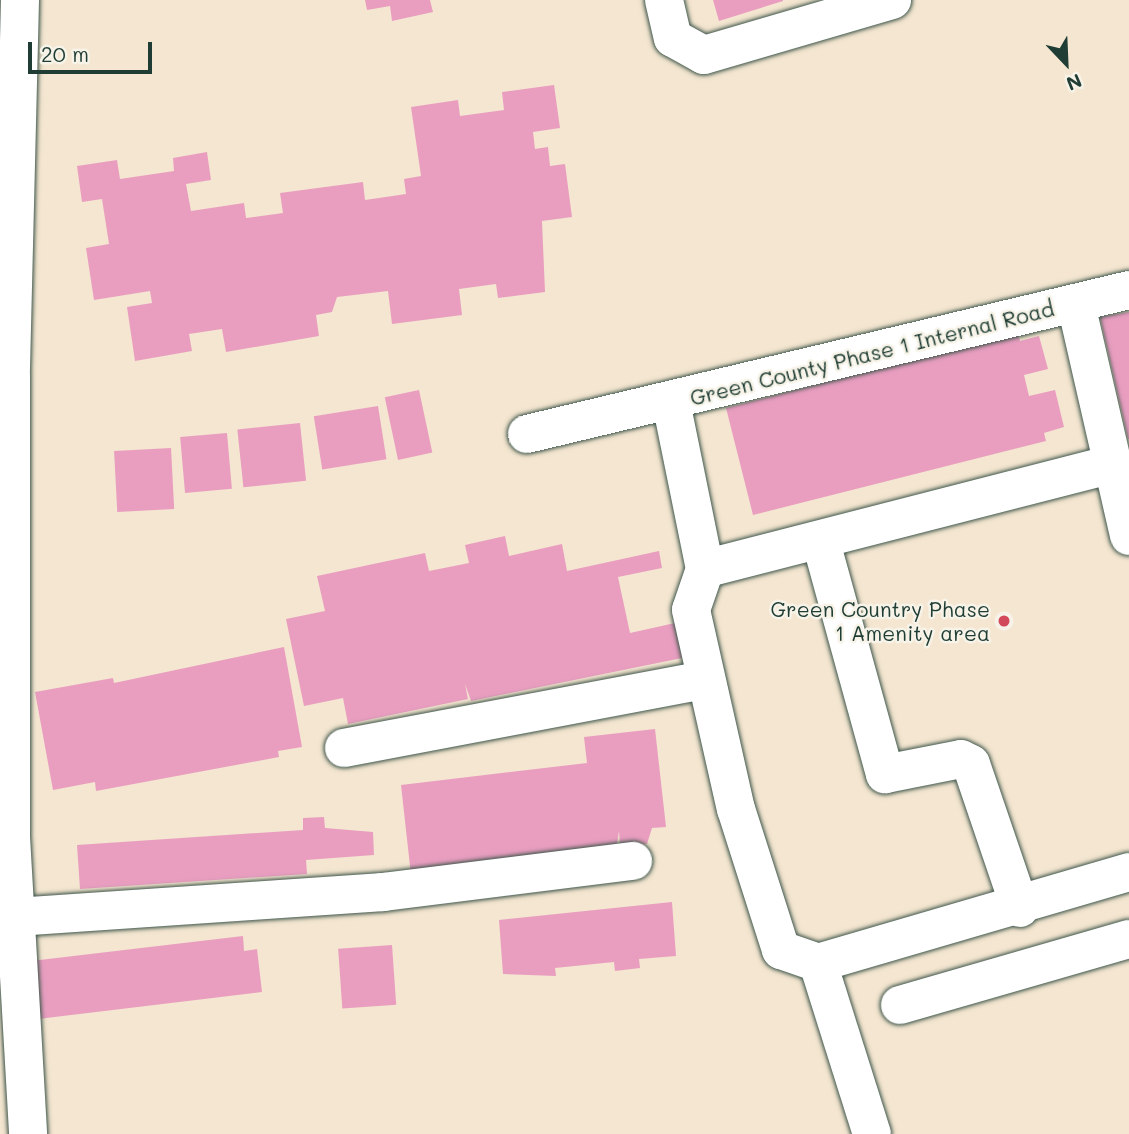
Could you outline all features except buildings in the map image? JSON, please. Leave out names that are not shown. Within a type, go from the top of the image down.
[{"type":"street","points":[[20,0],[5,377],[16,917],[28,1134]]},
{"type":"street","points":[[664,0],[673,38],[704,55],[892,0]]},
{"type":"street","points":[[1076,304],[1129,290]]},
{"type":"street","name":"Green County Phase 1 Internal Road","points":[[527,434],[1076,304],[1129,536]]},
{"type":"street","name":"Green County Phase 1 Internal Road","points":[[671,402],[705,569]]},
{"type":"street","points":[[1113,464],[821,542],[705,569],[691,610],[705,680],[775,941],[794,958],[818,963],[1020,908],[1129,872]]},
{"type":"street","points":[[821,542],[885,774],[961,759],[971,764],[1020,908]]},
{"type":"street","points":[[344,748],[705,680]]},
{"type":"street","points":[[16,917],[383,892],[633,861]]},
{"type":"street","points":[[900,1005],[1129,939]]},
{"type":"street","points":[[818,963],[872,1134]]},
{"type":"place","name":"Green Country Phase 1 Amenity area","points":[[1004,621]]}]
